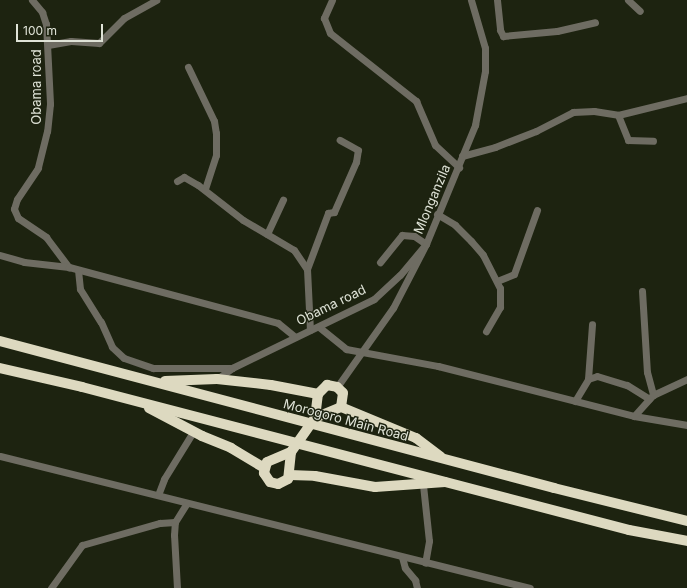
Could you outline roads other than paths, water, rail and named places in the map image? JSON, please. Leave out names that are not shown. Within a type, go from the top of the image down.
[{"type":"highway","name":"Morogoro Main Road","points":[[0,341],[140,380],[687,521]]},
{"type":"highway","points":[[0,368],[137,401],[452,482],[629,530],[687,541]]},
{"type":"highway","points":[[140,380],[180,382],[217,379],[271,385],[318,394]]},
{"type":"highway","points":[[291,452],[274,457],[266,462],[264,468],[266,477],[278,484],[283,482],[290,475],[291,452],[315,418],[318,394],[328,385],[337,386],[344,399],[342,407]]},
{"type":"highway","points":[[137,401],[193,432],[231,448],[264,468]]},
{"type":"highway","points":[[315,418],[342,407],[416,438],[446,460]]},
{"type":"highway","points":[[290,475],[315,476],[375,486],[423,485],[452,482]]},
{"type":"street","name":"Obama road","points":[[32,0],[44,18],[48,45],[50,104],[47,131],[38,168],[17,199],[14,209],[18,218],[46,237],[69,268]]},
{"type":"street","points":[[48,45],[71,41],[99,43],[124,18],[156,0]]},
{"type":"street","points":[[332,0],[324,18],[330,33],[416,101],[435,145],[458,167]]},
{"type":"street","name":"Mlonganzila","points":[[337,386],[364,351],[393,308],[426,244],[437,214],[475,125],[485,71],[485,48],[471,0]]},
{"type":"street","points":[[497,0],[500,30],[503,36],[557,31],[595,22]]},
{"type":"street","points":[[628,0],[640,10]]},
{"type":"street","points":[[188,67],[214,121],[216,133],[216,155],[205,189]]},
{"type":"street","points":[[462,156],[496,147],[530,134],[573,112],[594,111],[618,114],[686,98]]},
{"type":"street","points":[[618,114],[628,140],[653,141]]},
{"type":"street","points":[[310,330],[307,269],[328,212],[334,212],[356,162],[358,150],[340,140]]},
{"type":"street","points":[[177,181],[184,177],[205,189],[242,220],[294,250],[307,269]]},
{"type":"street","points":[[267,234],[283,199]]},
{"type":"street","points":[[496,281],[514,274],[537,210]]},
{"type":"street","points":[[437,214],[455,225],[483,255],[500,288],[500,307],[486,331]]},
{"type":"street","points":[[380,262],[402,235],[414,236],[426,244]]},
{"type":"street","name":"Obama road","points":[[217,379],[232,368],[374,299],[400,275],[426,244]]},
{"type":"street","points":[[0,255],[24,262],[78,270],[278,323],[295,337]]},
{"type":"street","name":"Obama road","points":[[78,270],[80,288],[101,322],[112,348],[124,358],[153,368],[232,368]]},
{"type":"street","points":[[642,290],[647,372],[651,397]]},
{"type":"street","points":[[575,401],[588,379],[592,324]]},
{"type":"street","points":[[319,327],[342,347],[438,366],[634,416],[687,425]]},
{"type":"street","points":[[588,379],[597,376],[608,378],[627,385],[651,397]]},
{"type":"street","points":[[634,416],[651,397],[687,379]]},
{"type":"street","points":[[158,495],[164,479],[193,432]]},
{"type":"street","points":[[0,456],[530,588]]},
{"type":"street","points":[[423,485],[429,541],[425,563]]},
{"type":"street","points":[[177,588],[175,522],[187,503]]},
{"type":"street","points":[[51,588],[82,545],[160,523],[175,522]]},
{"type":"street","points":[[402,557],[405,568],[415,580],[417,588]]}]
